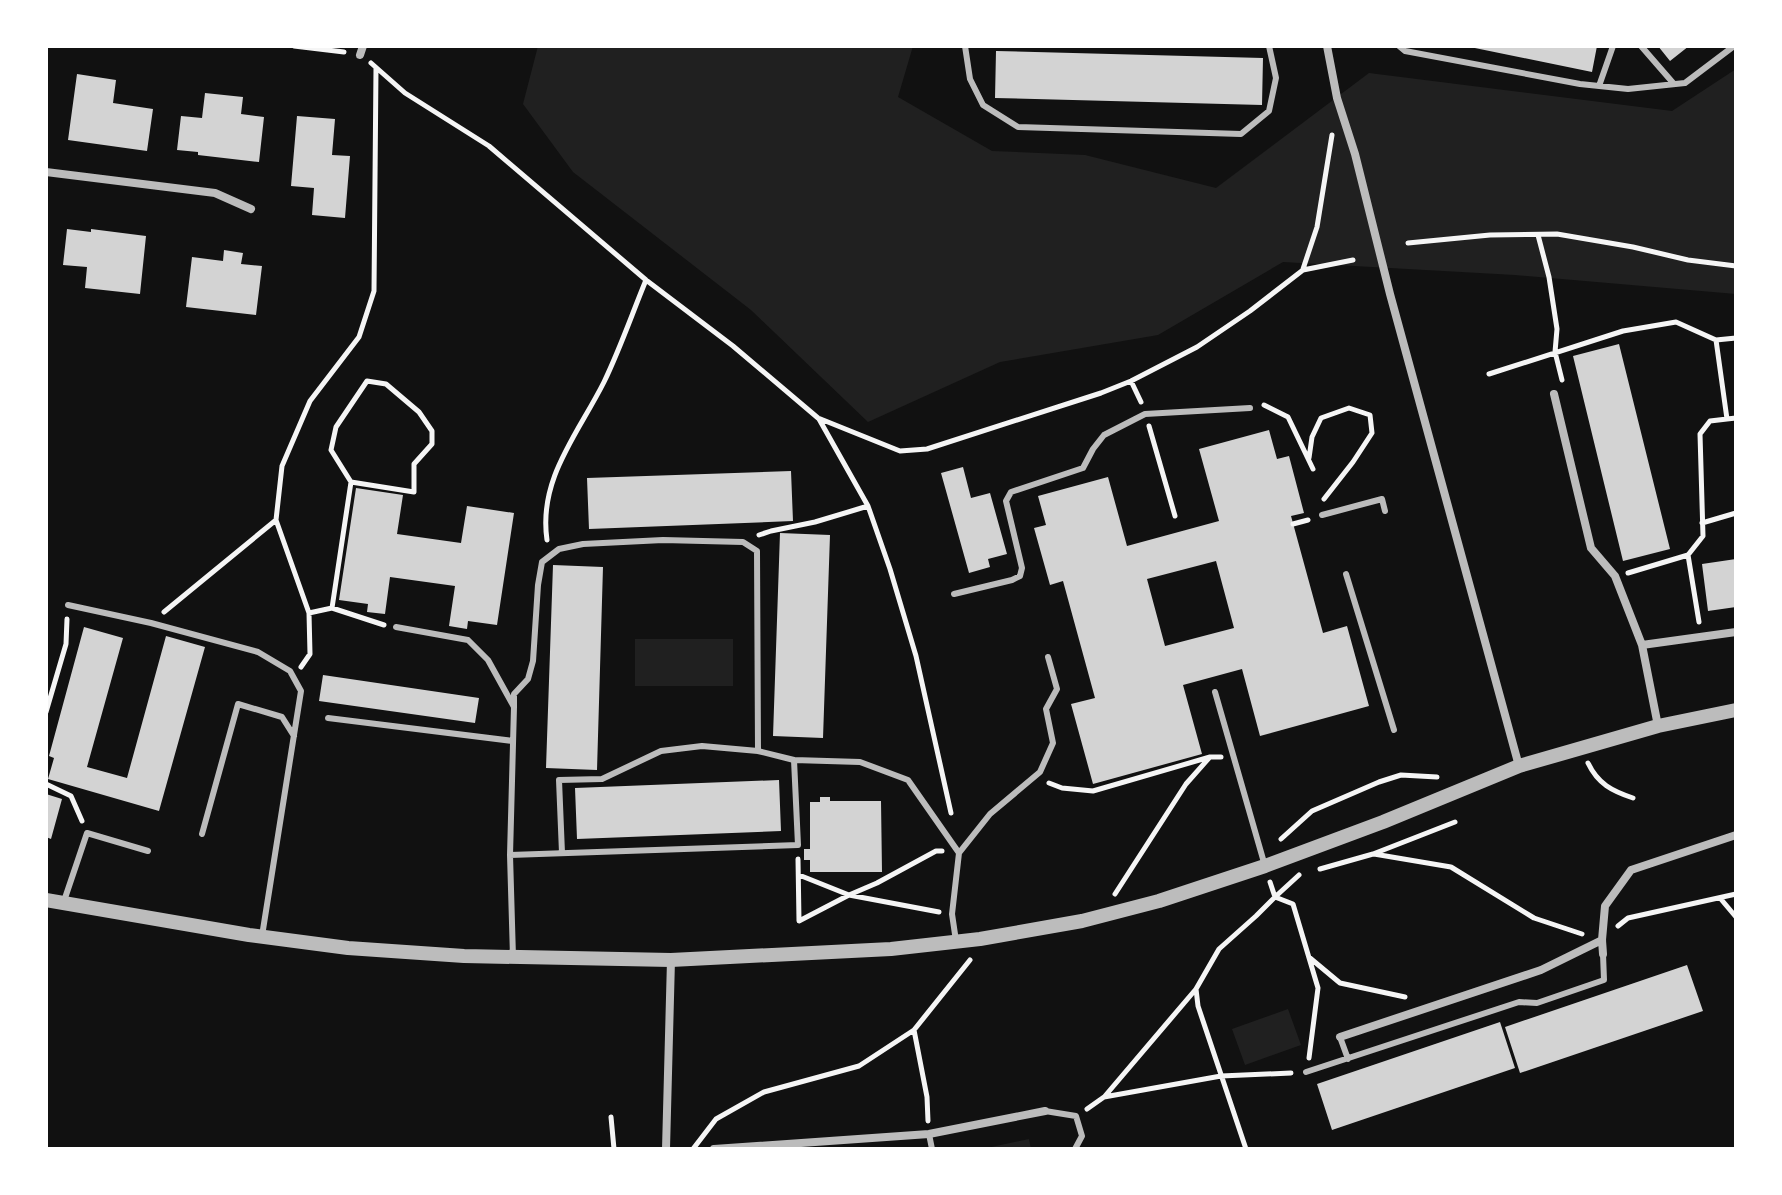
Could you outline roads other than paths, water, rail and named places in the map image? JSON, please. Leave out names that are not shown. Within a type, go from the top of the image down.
[{"type":"street","points":[[1327,46],[1337,98],[1355,154],[1390,294],[1519,766]]},
{"type":"street","points":[[46,172],[215,193],[251,209]]},
{"type":"street","points":[[1554,394],[1591,548],[1615,576],[1642,645],[1658,726]]},
{"type":"street","points":[[1642,645],[1736,632]]},
{"type":"street","points":[[46,900],[348,948],[513,957],[671,960],[891,949],[956,942],[1082,921],[1159,901],[1263,859],[1383,822],[1519,766],[1658,726],[1736,710]]},
{"type":"street","points":[[1603,954],[1605,906],[1631,870],[1736,835]]},
{"type":"street","points":[[1340,1037],[1541,970],[1602,940]]},
{"type":"street","points":[[666,1149],[671,960]]},
{"type":"street","points":[[714,1149],[929,1134],[1045,1111]]},
{"type":"lane","points":[[965,46],[970,79],[983,105],[1018,127],[1241,134],[1269,111],[1276,78],[1269,46]]},
{"type":"lane","points":[[1399,46],[1405,51],[1580,84],[1628,89],[1685,83],[1734,46]]},
{"type":"lane","points":[[1599,86],[1613,46]]},
{"type":"lane","points":[[1641,46],[1674,84]]},
{"type":"lane","points":[[954,594],[1020,576],[1022,568],[1006,501],[1011,492],[1083,468],[1104,435],[1145,414],[1250,408]]},
{"type":"lane","points":[[1322,515],[1382,499],[1385,511]]},
{"type":"lane","points":[[513,957],[510,855],[514,694],[528,679],[533,661],[542,562],[559,549],[583,544],[663,540],[743,542],[757,551],[758,751]]},
{"type":"lane","points":[[1346,574],[1394,730]]},
{"type":"lane","points":[[68,605],[151,623],[258,652],[290,671],[294,677],[301,691],[262,936]]},
{"type":"lane","points":[[396,627],[468,640],[488,660],[514,707]]},
{"type":"lane","points":[[956,942],[952,914],[959,853],[990,814],[1040,772],[1053,743],[1046,709],[1057,689],[1048,657]]},
{"type":"lane","points":[[1215,692],[1263,859]]},
{"type":"lane","points":[[202,834],[238,704],[282,717],[294,736]]},
{"type":"lane","points":[[328,718],[513,741]]},
{"type":"lane","points":[[562,853],[559,780],[602,779],[661,751],[702,746],[758,751],[794,760],[860,762],[908,780],[959,853]]},
{"type":"lane","points":[[510,855],[798,845],[794,760]]},
{"type":"lane","points":[[63,904],[87,833],[148,851]]},
{"type":"lane","points":[[1306,1072],[1519,1002],[1537,1003],[1604,980],[1603,954]]},
{"type":"lane","points":[[1340,1037],[1348,1059]]},
{"type":"lane","points":[[1045,1111],[1076,1116],[1082,1136],[1075,1149]]},
{"type":"lane","points":[[929,1134],[932,1149]]}]
